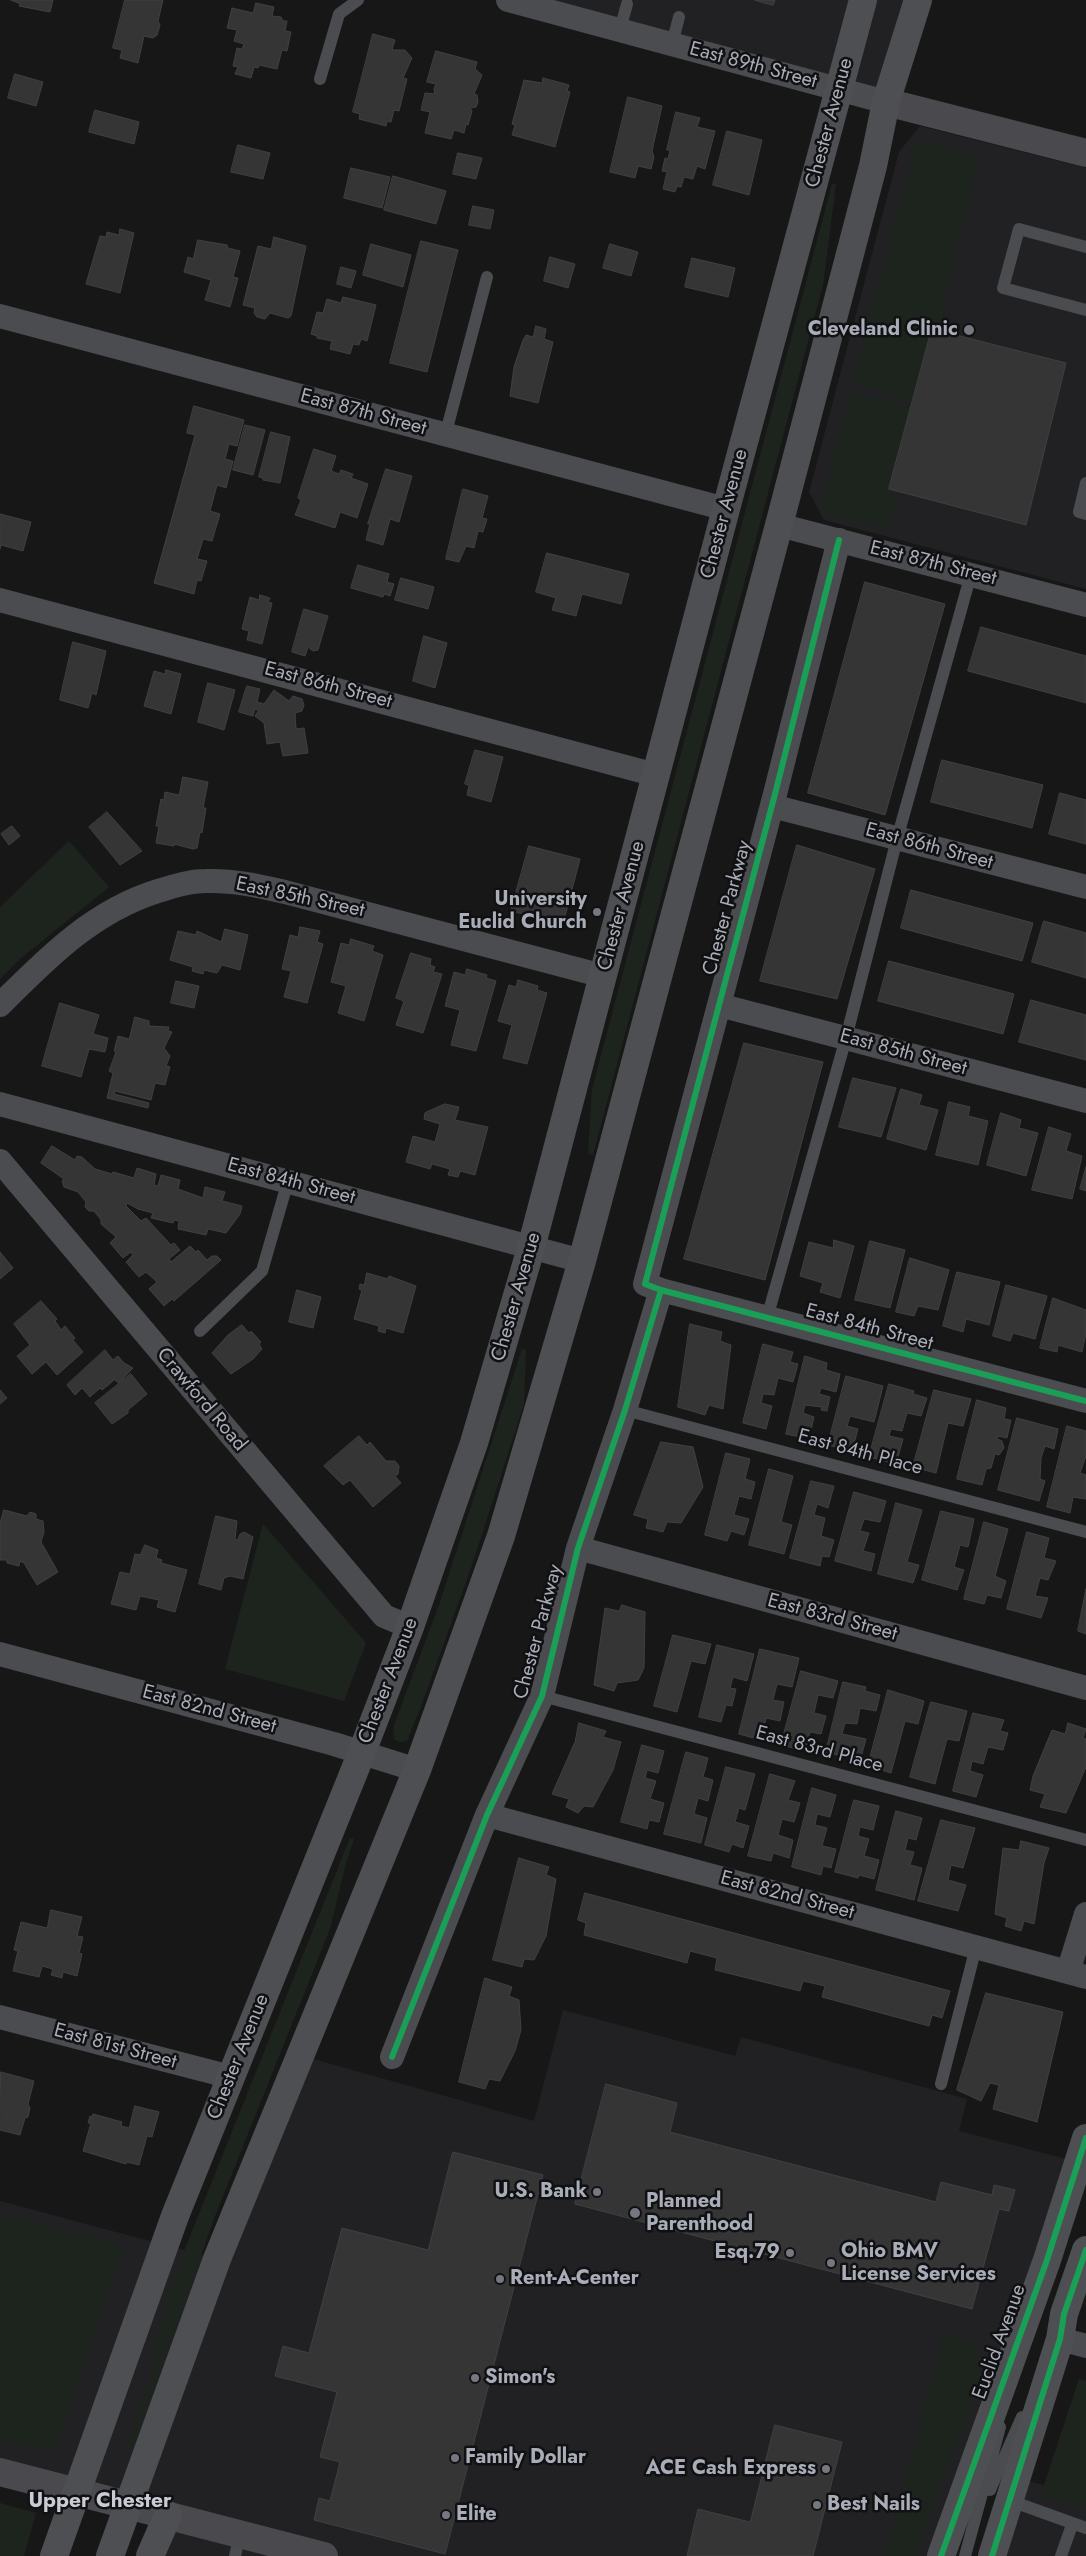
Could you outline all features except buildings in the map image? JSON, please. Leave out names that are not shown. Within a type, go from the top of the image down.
[{"type":"main road","name":"Chester Avenue","points":[[54,2556],[175,2216],[362,1752],[410,1627],[474,1443],[531,1248],[726,508],[863,0]]},
{"type":"main road","points":[[110,2556],[217,2259],[416,1770],[501,1536],[582,1261],[779,525],[873,166],[886,102],[918,0]]},
{"type":"main road","name":"East 89th Street","points":[[886,102],[1086,153]]},
{"type":"main road","name":"Euclid Avenue","points":[[941,2556],[1030,2308],[1086,2138]]},
{"type":"main road","points":[[992,2556],[1011,2501],[1086,2250]]},
{"type":"main road","points":[[0,2472],[168,2515],[237,2545],[324,2556]]},
{"type":"main road","points":[[150,2556],[168,2515]]},
{"type":"street","name":"East 89th Street","points":[[508,0],[886,102]]},
{"type":"street","name":"East 87th Street","points":[[0,316],[445,436],[726,508]]},
{"type":"street","name":"East 87th Street","points":[[779,525],[1086,604]]},
{"type":"street","name":"Chester Parkway","points":[[392,2058],[487,1815],[542,1696],[578,1548],[625,1410],[719,1005],[772,806],[839,540]]},
{"type":"street","name":"East 86th Street","points":[[0,600],[656,775]]},
{"type":"street","name":"East 86th Street","points":[[772,806],[1086,887]]},
{"type":"street","name":"East 85th Street","points":[[0,1005],[57,948],[103,915],[148,894],[180,884],[207,881],[233,882],[285,892],[603,976]]},
{"type":"street","name":"East 85th Street","points":[[719,1005],[1086,1101]]},
{"type":"street","name":"East 84th Street","points":[[0,1104],[582,1261]]},
{"type":"street","name":"Crawford Road","points":[[0,1162],[384,1616],[410,1627]]},
{"type":"street","name":"East 84th Street","points":[[653,1287],[1086,1401]]},
{"type":"street","name":"East 83rd Street","points":[[578,1548],[1086,1688]]},
{"type":"street","name":"East 82nd Street","points":[[0,1654],[362,1752],[416,1770]]},
{"type":"street","name":"East 82nd Street","points":[[487,1815],[1077,1974]]},
{"type":"street","points":[[1077,1974],[1086,1914]]},
{"type":"street","name":"East 81st Street","points":[[0,2017],[231,2077]]},
{"type":"street","points":[[1062,2326],[1086,2346]]},
{"type":"lane","points":[[320,80],[339,14],[358,0]]},
{"type":"lane","points":[[620,30],[627,4]]},
{"type":"lane","points":[[672,44],[679,17]]},
{"type":"lane","points":[[1086,247],[1019,229],[1004,288],[1086,310]]},
{"type":"lane","points":[[445,436],[487,277]]},
{"type":"lane","points":[[1086,483],[1079,512],[1086,514]]},
{"type":"lane","points":[[767,1318],[846,1038],[897,839],[971,574]]},
{"type":"lane","points":[[200,1331],[262,1271],[288,1181]]},
{"type":"lane","name":"East 84th Place","points":[[625,1410],[1086,1532]]},
{"type":"lane","name":"East 83rd Place","points":[[542,1696],[1086,1840]]},
{"type":"lane","points":[[941,2084],[976,1947]]},
{"type":"lane","points":[[965,2556],[977,2517],[1030,2308]]},
{"type":"lane","points":[[977,2517],[1015,2436],[1053,2333],[1062,2326]]},
{"type":"lane","points":[[1011,2501],[1072,2525],[1086,2528]]},
{"type":"lane","points":[[1061,2556],[1072,2525]]},
{"type":"shaded area","points":[[508,0],[918,0],[886,102]]},
{"type":"shaded area","name":"Cleveland Clinic","points":[[920,126],[1086,168],[1086,589],[824,520],[809,492],[899,152]]},
{"type":"shaded area","points":[[917,141],[980,158],[947,283],[942,332],[932,329],[913,401],[852,384]]},
{"type":"shaded area","points":[[832,184],[836,184],[823,285],[593,1155],[588,1154],[592,1089]]},
{"type":"shaded area","points":[[851,392],[911,408],[889,489],[899,492],[888,529],[824,514],[821,505]]},
{"type":"shaded area","points":[[69,841],[109,887],[21,958],[0,979],[0,907]]},
{"type":"shaded area","points":[[522,1349],[526,1350],[524,1404],[471,1568],[422,1704],[407,1741],[400,1742],[394,1739],[393,1728],[439,1605]]},
{"type":"shaded area","points":[[263,1524],[366,1643],[344,1701],[225,1669]]},
{"type":"shaded area","points":[[350,1838],[354,1839],[346,1863],[330,1929],[215,2216],[131,2452],[126,2450],[149,2384],[166,2296]]},
{"type":"shaded area","points":[[563,2010],[735,2056],[741,2037],[967,2099],[959,2131],[1078,2162],[941,2556],[150,2556],[168,2515],[0,2472],[0,2201],[217,2259],[299,2055],[534,2121]]},
{"type":"shaded area","points":[[5,2214],[125,2247],[52,2453],[0,2439],[0,2232]]},
{"type":"shaded area","points":[[944,2334],[973,2344],[983,2372],[915,2556],[885,2556]]},
{"type":"shaded area","points":[[1079,2379],[1086,2381],[1086,2510],[1040,2497]]},
{"type":"shaded area","points":[[1018,2478],[1086,2497],[1086,2556],[991,2556]]},
{"type":"shaded area","points":[[0,2503],[36,2513],[24,2556],[0,2556]]},
{"type":"cycle path","points":[[839,540],[775,794],[645,1284],[661,1290],[1086,1401]]},
{"type":"cycle path","points":[[392,2057],[487,1815],[542,1696],[578,1548],[625,1410],[661,1290]]},
{"type":"cycle path","points":[[941,2556],[1047,2260],[1086,2138]]},
{"type":"cycle path","points":[[992,2556],[1060,2339],[1064,2314],[1086,2250]]},
{"type":"place","name":"Cleveland Clinic","points":[[969,330]]},
{"type":"place","name":"University Euclid Church","points":[[597,912]]},
{"type":"place","name":"U.S. Bank","points":[[597,2192]]},
{"type":"place","name":"Planned Parenthood","points":[[635,2213]]},
{"type":"place","name":"Esq.79","points":[[790,2253]]},
{"type":"place","name":"Ohio BMV License Services","points":[[831,2263]]},
{"type":"place","name":"Rent-A-Center","points":[[500,2279]]},
{"type":"place","name":"Simon's","points":[[475,2378]]},
{"type":"place","name":"Family Dollar","points":[[455,2458]]},
{"type":"place","name":"ACE Cash Express","points":[[826,2469]]},
{"type":"place","name":"Best Nails","points":[[817,2505]]},
{"type":"place","name":"Elite","points":[[446,2515]]},
{"type":"district","name":"Upper Chester","points":[[100,2502]]}]
